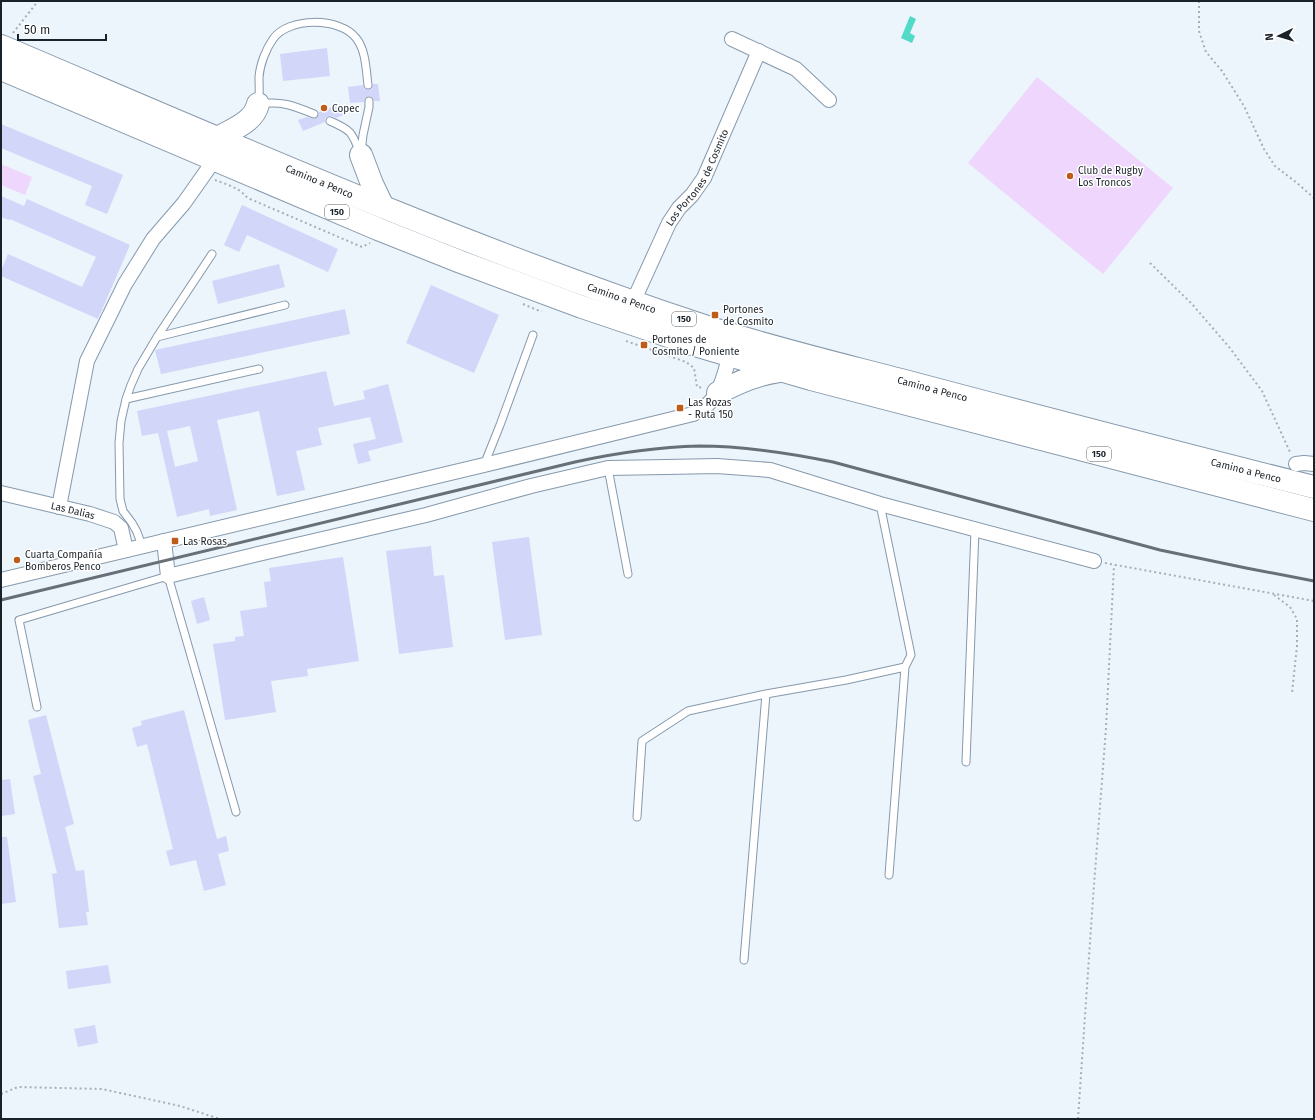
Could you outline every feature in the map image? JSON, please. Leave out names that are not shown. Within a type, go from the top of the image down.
[{"type":"highway","name":"Camino a Penco","points":[[2,46],[216,148],[372,226],[461,262],[582,307],[729,356],[780,371],[1314,510]]},
{"type":"highway","name":"Camino a Penco","points":[[1,69],[216,148],[383,207],[509,258],[633,302],[735,335],[968,398],[1314,488]]},
{"type":"highway","points":[[216,148],[252,117],[258,104]]},
{"type":"highway","points":[[361,155],[383,207]]},
{"type":"highway","points":[[718,392],[743,380],[780,371]]},
{"type":"highway","points":[[1276,478],[1305,464]]},
{"type":"street","points":[[732,39],[796,69],[829,100]]},
{"type":"street","name":"Los Portones de Cosmito","points":[[633,302],[669,223],[679,208],[699,187],[704,178],[759,51]]},
{"type":"street","points":[[59,507],[87,362],[125,284],[153,239],[184,203],[216,148]]},
{"type":"street","points":[[1,580],[685,416],[705,408],[710,404],[718,392],[735,335]]},
{"type":"street","points":[[164,541],[168,576],[426,515],[531,486],[608,468],[717,466],[770,470],[880,504],[1094,561]]},
{"type":"street","name":"Las Dalias","points":[[1,493],[90,514],[114,522],[121,528],[126,550]]},
{"type":"lane","points":[[314,114],[294,105],[284,103],[258,104],[260,70],[262,63],[272,40],[279,32],[296,25],[330,23],[351,32],[356,38],[362,51],[368,85]]},
{"type":"lane","points":[[361,155],[369,101]]},
{"type":"lane","points":[[330,121],[342,126],[351,133],[361,155]]},
{"type":"lane","points":[[142,546],[137,532],[123,511],[120,499],[121,421],[126,399],[138,369],[157,337],[212,254]]},
{"type":"lane","points":[[157,337],[286,305]]},
{"type":"lane","points":[[484,465],[533,335]]},
{"type":"lane","points":[[126,399],[259,369]]},
{"type":"lane","points":[[608,468],[628,574]]},
{"type":"lane","points":[[880,504],[911,655],[905,667],[889,875]]},
{"type":"lane","points":[[966,762],[974,530]]},
{"type":"lane","points":[[37,707],[19,620],[168,576],[236,812]]},
{"type":"lane","points":[[637,817],[642,741],[688,711],[905,667]]},
{"type":"lane","points":[[744,960],[766,694]]},
{"type":"path","points":[[2,46],[38,1]]},
{"type":"path","points":[[1199,1],[1199,31],[1206,52],[1222,71],[1244,106],[1264,149],[1275,166],[1314,198]]},
{"type":"path","points":[[1150,263],[1197,310],[1229,347],[1262,391],[1305,464]]},
{"type":"path","points":[[1094,561],[1314,601]]},
{"type":"path","points":[[1078,1119],[1106,728],[1114,565]]},
{"type":"path","points":[[1273,594],[1290,607],[1297,619],[1297,646],[1292,693]]},
{"type":"path","points":[[1,1094],[18,1087],[102,1089],[180,1106],[220,1119]]},
{"type":"shaded area","points":[[910,16],[916,19],[910,33],[915,36],[912,43],[901,38]]},
{"type":"shaded area","name":"Club de Rugby Los Troncos","points":[[1037,77],[1173,188],[1103,274],[968,163]]},
{"type":"shaded area","points":[[1,164],[32,177],[25,195],[1,185]]},
{"type":"building","points":[[327,48],[330,76],[283,81],[280,54]]},
{"type":"building","points":[[373,84],[378,84],[380,101],[374,101],[372,97],[369,96],[365,98],[364,102],[350,103],[348,87],[363,85],[364,88],[368,90],[371,89]]},
{"type":"building","points":[[340,104],[344,115],[336,118],[332,116],[327,117],[325,122],[303,131],[298,120],[307,117],[315,119],[319,112]]},
{"type":"building","points":[[1,124],[123,175],[107,214],[85,205],[92,186],[1,148]]},
{"type":"building","points":[[1,196],[24,206],[27,199],[130,245],[98,319],[1,276],[1,271],[8,254],[82,287],[96,257],[10,219],[1,217]]},
{"type":"building","points":[[242,205],[338,249],[328,272],[247,235],[239,252],[224,245]]},
{"type":"building","points":[[279,264],[285,287],[218,304],[212,281]]},
{"type":"building","points":[[431,285],[499,315],[474,373],[406,343]]},
{"type":"building","points":[[345,309],[350,334],[161,374],[155,350]]},
{"type":"building","points":[[326,371],[334,406],[365,399],[363,391],[388,384],[403,442],[368,451],[371,461],[358,464],[353,444],[376,439],[370,417],[318,428],[322,445],[296,451],[305,490],[277,496],[259,411],[217,420],[237,510],[210,516],[209,509],[177,517],[158,433],[142,436],[137,411]],"holes":[[[190,426],[198,461],[175,467],[167,431]]]},
{"type":"building","points":[[529,537],[542,635],[505,640],[492,542]]},
{"type":"building","points":[[431,546],[434,576],[444,575],[453,647],[399,654],[386,551]]},
{"type":"building","points":[[343,557],[359,661],[307,669],[308,676],[271,681],[276,712],[225,720],[213,644],[235,641],[235,637],[244,636],[240,611],[267,607],[264,582],[271,581],[269,568]]},
{"type":"building","points":[[204,597],[210,620],[197,624],[191,601]]},
{"type":"building","points":[[184,710],[217,839],[226,836],[229,851],[218,854],[226,885],[204,891],[196,860],[170,866],[166,851],[173,849],[147,744],[137,747],[132,728],[142,725],[141,721]]},
{"type":"building","points":[[46,715],[74,824],[65,827],[76,871],[84,870],[89,912],[86,912],[88,925],[59,928],[52,874],[57,873],[33,776],[41,774],[28,720]]},
{"type":"building","points":[[10,779],[15,814],[1,816],[1,780]]},
{"type":"building","points":[[1,837],[7,837],[16,902],[1,904]]},
{"type":"building","points":[[108,965],[111,983],[68,989],[66,971]]},
{"type":"building","points":[[95,1025],[98,1043],[78,1047],[74,1029]]},
{"type":"railway","points":[[1,600],[575,462],[637,451],[699,446],[733,447],[833,462],[1160,550],[1314,581]]},
{"type":"place","name":"Copec","points":[[324,108]]},
{"type":"place","name":"Club de Rugby Los Troncos","points":[[1070,176]]},
{"type":"place","name":"Portones de Cosmito","points":[[715,315]]},
{"type":"place","name":"Portones de Cosmito / Poniente","points":[[644,345]]},
{"type":"place","name":"Las Rozas - Ruta 150","points":[[680,408]]},
{"type":"place","name":"Las Rosas","points":[[175,541]]},
{"type":"place","name":"Cuarta Compañía Bomberos Penco","points":[[17,560]]}]
